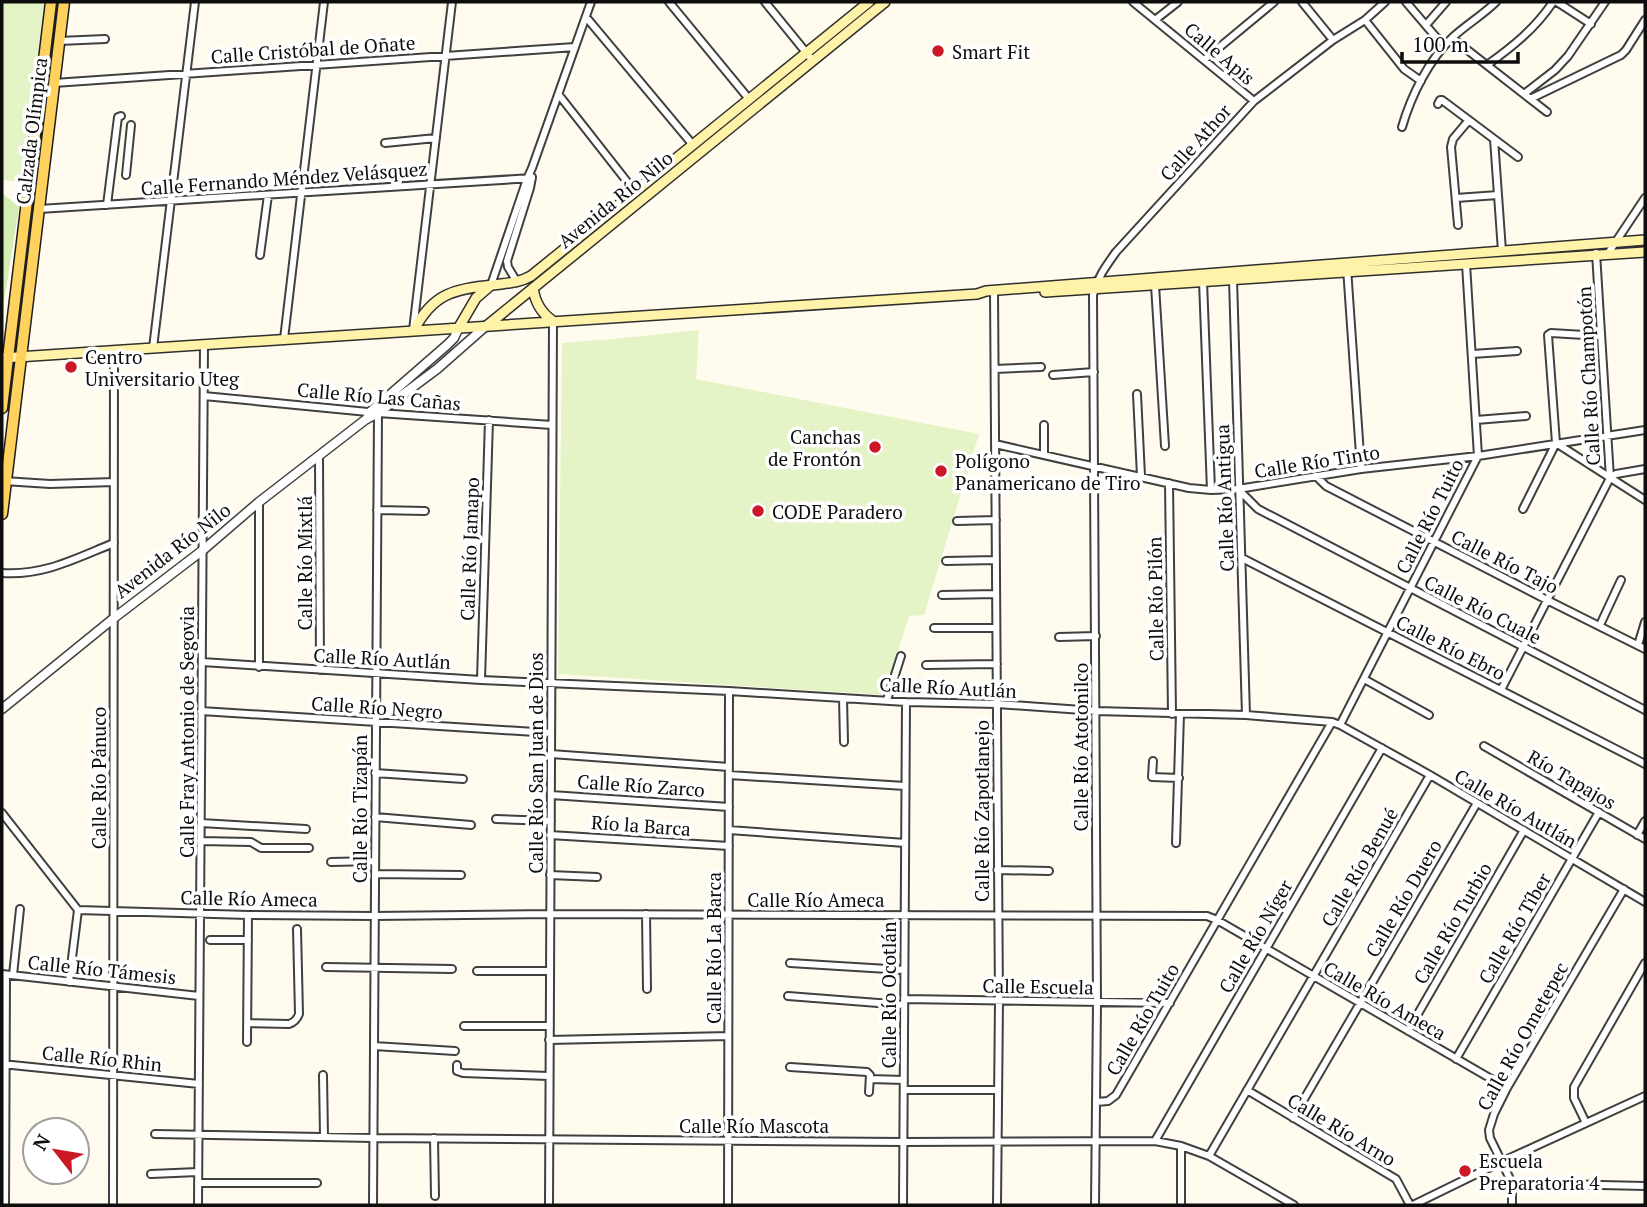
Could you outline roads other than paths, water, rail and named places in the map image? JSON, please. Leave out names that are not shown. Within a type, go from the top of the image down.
[{"type":"main road","name":"Calzada Olímpica","points":[[2,408],[5,358],[51,2]]},
{"type":"main road","name":"Calzada Olímpica","points":[[2,514],[5,461],[21,357],[64,2]]},
{"type":"main road","name":"Avenida Río Nilo","points":[[487,325],[533,288],[693,145],[724,126],[749,99],[885,2]]},
{"type":"main road","name":"Avenida Río Nilo","points":[[459,327],[476,298],[491,285],[517,282],[531,276],[638,196],[809,56],[864,3]]},
{"type":"main road","points":[[1096,285],[1155,285],[1233,279],[1502,251],[1645,240]]},
{"type":"main road","points":[[5,358],[977,293],[985,296],[994,292],[1346,267],[1466,264],[1645,252]]},
{"type":"main road","points":[[413,330],[426,310],[441,298],[464,289],[491,285]]},
{"type":"main road","points":[[533,288],[541,310],[553,321]]},
{"type":"street","points":[[153,348],[195,2]]},
{"type":"street","points":[[284,339],[324,2]]},
{"type":"street","points":[[413,330],[452,2]]},
{"type":"street","points":[[491,285],[591,2]]},
{"type":"street","points":[[669,2],[749,99]]},
{"type":"street","points":[[765,2],[809,56]]},
{"type":"street","name":"Calle Apis","points":[[1133,2],[1254,101]]},
{"type":"street","points":[[1155,20],[1178,2]]},
{"type":"street","points":[[1205,60],[1274,2]]},
{"type":"street","points":[[1302,2],[1333,40]]},
{"type":"street","name":"Calle Athor","points":[[1096,285],[1116,252],[1254,101],[1333,40],[1365,20],[1385,2]]},
{"type":"street","points":[[1405,2],[1445,45]]},
{"type":"street","points":[[1426,25],[1446,2]]},
{"type":"street","points":[[1402,127],[1420,81],[1445,45],[1496,2]]},
{"type":"street","points":[[1487,65],[1529,32],[1555,2],[1591,24]]},
{"type":"street","points":[[1527,97],[1562,64],[1605,2]]},
{"type":"street","points":[[586,17],[693,145]]},
{"type":"street","points":[[1365,20],[1404,69],[1420,81]]},
{"type":"street","points":[[1527,97],[1620,55],[1645,20]]},
{"type":"street","points":[[59,41],[105,38]]},
{"type":"street","points":[[1451,38],[1547,111]]},
{"type":"street","name":"Calle Cristóbal de Oñate","points":[[54,83],[575,47]]},
{"type":"street","points":[[559,95],[638,196]]},
{"type":"street","points":[[1438,104],[1441,99],[1518,157]]},
{"type":"street","points":[[107,205],[118,117],[121,116]]},
{"type":"street","points":[[1458,225],[1451,143],[1469,120]]},
{"type":"street","points":[[126,175],[131,125]]},
{"type":"street","points":[[386,143],[436,138]]},
{"type":"street","points":[[1494,139],[1502,251]]},
{"type":"street","points":[[115,141],[128,143]]},
{"type":"street","points":[[517,282],[507,261],[529,178]]},
{"type":"street","name":"Calle Fernando Méndez Velásquez","points":[[39,209],[529,178]]},
{"type":"street","points":[[260,255],[268,195]]},
{"type":"street","points":[[1456,198],[1498,195]]},
{"type":"street","points":[[1607,254],[1645,198]]},
{"type":"street","name":"Calle Río Champotón","points":[[1501,690],[1610,478],[1596,244]]},
{"type":"street","name":"Calle Río Tuito","points":[[1340,725],[1478,456],[1466,264]]},
{"type":"street","points":[[1346,267],[1361,469]]},
{"type":"street","name":"Calle Río Antigua","points":[[1233,279],[1246,715]]},
{"type":"street","points":[[1203,281],[1211,490]]},
{"type":"street","name":"Calle Río Atotonilco","points":[[1095,1205],[1096,285]]},
{"type":"street","points":[[1155,285],[1165,446]]},
{"type":"street","name":"Calle Río Zapotlanejo","points":[[994,292],[999,1001],[997,1205]]},
{"type":"street","name":"Calle Río San Juan de Dios","points":[[549,1205],[553,321]]},
{"type":"street","name":"Avenida Río Nilo","points":[[371,415],[437,369],[487,325]]},
{"type":"street","name":"Avenida Río Nilo","points":[[2,709],[371,415],[454,338],[459,327]]},
{"type":"street","points":[[1523,509],[1556,443],[1547,337],[1551,333],[1601,336]]},
{"type":"street","name":"Calle Fray Antonio de Segovia","points":[[198,1205],[204,344]]},
{"type":"street","name":"Calle Río Pánuco","points":[[113,1205],[114,351]]},
{"type":"street","points":[[1472,354],[1517,351]]},
{"type":"street","points":[[995,369],[1041,367]]},
{"type":"street","points":[[1053,375],[1094,372]]},
{"type":"street","points":[[1138,394],[1141,476]]},
{"type":"street","name":"Calle Río Las Cañas","points":[[204,397],[371,415],[552,425]]},
{"type":"street","name":"Calle Río Tizapán","points":[[371,415],[377,510],[373,1205]]},
{"type":"street","points":[[1476,419],[1526,416]]},
{"type":"street","name":"Calle Río Jamapo","points":[[481,680],[489,420]]},
{"type":"street","points":[[1044,425],[1044,455]]},
{"type":"street","name":"Calle Río Tinto","points":[[995,444],[1211,490],[1238,489],[1361,469],[1478,456],[1645,430]]},
{"type":"street","points":[[1556,443],[1645,500]]},
{"type":"street","name":"Calle Río Mixtlá","points":[[319,457],[320,670]]},
{"type":"street","points":[[1610,478],[1616,474],[1645,469]]},
{"type":"street","name":"Calle Río Tajo","points":[[1316,476],[1326,486],[1642,647]]},
{"type":"street","points":[[4,481],[50,484],[114,482]]},
{"type":"street","name":"Calle Río Pilón","points":[[1169,483],[1172,714]]},
{"type":"street","name":"Calle Río Cuale","points":[[1238,489],[1258,509],[1645,710]]},
{"type":"street","points":[[259,502],[259,667]]},
{"type":"street","points":[[377,510],[425,511]]},
{"type":"street","points":[[957,521],[996,520]]},
{"type":"street","points":[[2,573],[24,574],[44,570],[114,543]]},
{"type":"street","name":"Calle Río Ebro","points":[[1242,558],[1645,764]]},
{"type":"street","points":[[946,561],[996,560]]},
{"type":"street","points":[[1600,625],[1621,580]]},
{"type":"street","points":[[942,595],[996,594]]},
{"type":"street","points":[[1642,647],[1645,622]]},
{"type":"street","points":[[934,628],[996,628]]},
{"type":"street","points":[[1059,637],[1096,636]]},
{"type":"street","points":[[887,701],[901,656]]},
{"type":"street","name":"Calle Río Autlán","points":[[202,662],[481,680],[1096,711],[1246,715],[1332,722],[1430,775],[1645,902]]},
{"type":"street","points":[[926,665],[997,664]]},
{"type":"street","points":[[1364,679],[1429,715]]},
{"type":"street","name":"Calle Río La Barca","points":[[728,1205],[729,691]]},
{"type":"street","points":[[843,698],[845,742]]},
{"type":"street","name":"Calle Río Ocotlán","points":[[903,1205],[906,702]]},
{"type":"street","name":"Calle Río Negro","points":[[201,711],[551,733]]},
{"type":"street","points":[[1176,843],[1180,714]]},
{"type":"street","name":"Calle Río Tuito","points":[[1096,1102],[1108,1101],[1116,1095],[1332,722]]},
{"type":"street","name":"Río Tapajos","points":[[1483,746],[1645,839]]},
{"type":"street","name":"Calle Río Níger","points":[[1155,1141],[1381,748]]},
{"type":"street","points":[[551,754],[905,786]]},
{"type":"street","points":[[1153,761],[1152,777],[1179,778]]},
{"type":"street","points":[[375,773],[463,779]]},
{"type":"street","name":"Calle Río Benué","points":[[1209,1156],[1430,775]]},
{"type":"street","name":"Calle Río Zarco","points":[[551,795],[729,807]]},
{"type":"street","name":"Calle Río Duero","points":[[1293,1118],[1477,803]]},
{"type":"street","name":"Calle Río Tíber","points":[[1456,1059],[1598,812]]},
{"type":"street","points":[[2,813],[78,910],[69,982]]},
{"type":"street","points":[[375,817],[471,825]]},
{"type":"street","points":[[496,819],[551,821]]},
{"type":"street","points":[[1637,835],[1645,821]]},
{"type":"street","points":[[201,823],[306,829]]},
{"type":"street","points":[[729,830],[905,843]]},
{"type":"street","name":"Calle Río Turbio","points":[[1408,1031],[1524,830]]},
{"type":"street","name":"Río la Barca","points":[[551,835],[729,846]]},
{"type":"street","points":[[201,841],[251,842],[261,848],[309,848]]},
{"type":"street","points":[[331,862],[375,861]]},
{"type":"street","points":[[997,870],[1049,871]]},
{"type":"street","points":[[375,874],[461,875]]},
{"type":"street","points":[[550,875],[597,877]]},
{"type":"street","name":"Calle Río Ometepec","points":[[1512,1205],[1512,1183],[1490,1138],[1489,1130],[1494,1114],[1624,889]]},
{"type":"street","points":[[5,1205],[4,1064],[7,975],[20,909]]},
{"type":"street","name":"Calle Río Ameca","points":[[78,910],[374,916],[1207,916],[1507,1088]]},
{"type":"street","points":[[646,914],[647,989]]},
{"type":"street","points":[[247,1042],[248,915]]},
{"type":"street","points":[[248,1024],[289,1024],[298,1018],[297,929]]},
{"type":"street","points":[[210,940],[248,940]]},
{"type":"street","points":[[790,963],[904,970]]},
{"type":"street","points":[[1586,1123],[1574,1098],[1574,1087],[1645,963]]},
{"type":"street","points":[[327,967],[452,968]]},
{"type":"street","points":[[477,971],[550,971]]},
{"type":"street","name":"Calle Río Támesis","points":[[7,975],[199,996]]},
{"type":"street","name":"Calle Escuela","points":[[788,996],[904,1002],[1170,1003]]},
{"type":"street","points":[[464,1026],[550,1026]]},
{"type":"street","points":[[550,1040],[728,1036]]},
{"type":"street","points":[[374,1046],[454,1051]]},
{"type":"street","name":"Calle Río Rhin","points":[[4,1064],[199,1084]]},
{"type":"street","points":[[457,1065],[457,1071],[463,1073],[549,1076]]},
{"type":"street","points":[[790,1067],[865,1072],[869,1074],[869,1092]]},
{"type":"street","points":[[323,1075],[324,1137]]},
{"type":"street","points":[[870,1079],[904,1080]]},
{"type":"street","points":[[904,1090],[998,1090]]},
{"type":"street","name":"Calle Río Arno","points":[[1247,1090],[1396,1179],[1411,1205]]},
{"type":"street","points":[[1411,1205],[1645,1096]]},
{"type":"street","name":"Calle Río Mascota","points":[[155,1134],[549,1140],[1155,1141],[1181,1146],[1209,1156],[1294,1205]]},
{"type":"street","points":[[434,1138],[435,1196]]},
{"type":"street","points":[[1181,1146],[1181,1205]]},
{"type":"street","points":[[151,1174],[198,1172]]},
{"type":"street","points":[[198,1183],[317,1183]]},
{"type":"street","points":[[1512,1183],[1645,1186]]},
{"type":"street","points":[[1275,1194],[1275,1205]]},
{"type":"place","name":"Smart Fit","points":[[938,51]]},
{"type":"place","name":"Centro Universitario Uteg","points":[[71,367]]},
{"type":"place","name":"Canchas de Frontón","points":[[875,447]]},
{"type":"place","name":"Polígono Panamericano de Tiro","points":[[941,471]]},
{"type":"place","name":"CODE Paradero","points":[[758,511]]},
{"type":"place","name":"Escuela Preparatoria 4","points":[[1465,1171]]}]
